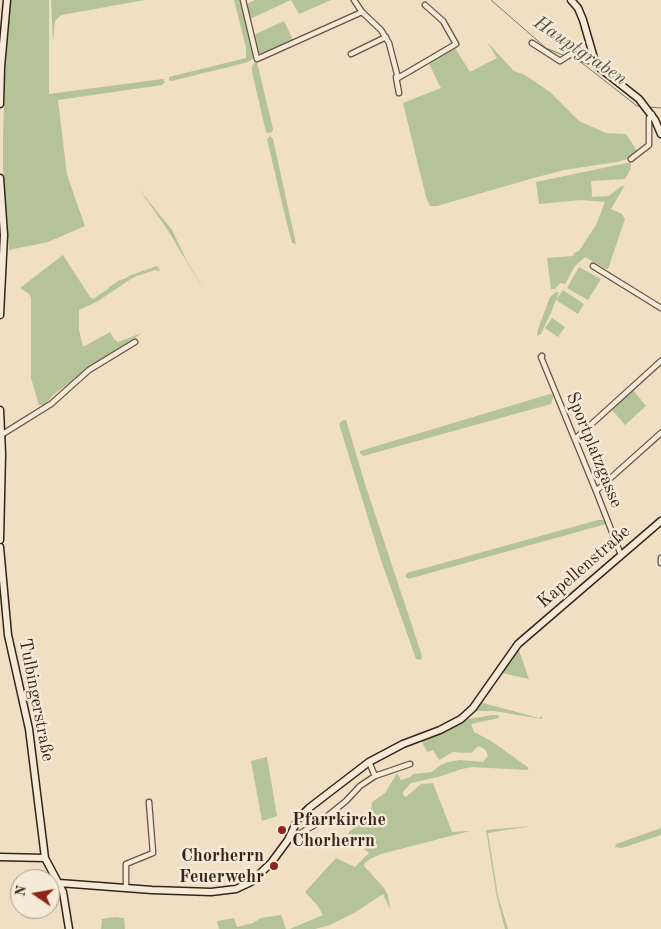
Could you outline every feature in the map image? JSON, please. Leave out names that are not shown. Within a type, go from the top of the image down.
[{"type":"street","points":[[0,104],[1,67],[8,0]]},
{"type":"street","points":[[243,0],[257,58],[362,12]]},
{"type":"street","points":[[354,0],[362,12],[381,30],[386,38],[398,78]]},
{"type":"street","points":[[574,1],[584,20],[594,60],[600,69],[646,107],[661,134]]},
{"type":"street","points":[[399,93],[396,77],[398,78],[456,44],[444,21],[426,5]]},
{"type":"street","points":[[351,54],[386,38]]},
{"type":"street","points":[[532,43],[560,61],[571,54],[588,61],[594,60]]},
{"type":"street","points":[[631,159],[649,145],[649,118],[646,107]]},
{"type":"street","points":[[0,178],[4,235],[0,315]]},
{"type":"street","points":[[593,266],[661,308]]},
{"type":"street","points":[[1,436],[51,404],[89,370],[135,342]]},
{"type":"street","name":"Sportplatzgasse","points":[[542,356],[540,357],[621,555]]},
{"type":"street","points":[[575,439],[661,361]]},
{"type":"street","points":[[0,410],[0,540]]},
{"type":"street","points":[[596,491],[661,433]]},
{"type":"street","name":"Kapellenstraße","points":[[60,883],[211,892],[245,886],[258,878],[268,867],[288,840],[303,813],[369,762],[403,744],[440,730],[461,719],[472,708],[510,654],[527,636],[661,521]]},
{"type":"street","name":"Tulbingerstraße","points":[[0,547],[8,635],[29,729],[45,858]]},
{"type":"street","points":[[661,558],[661,563]]},
{"type":"street","points":[[369,762],[375,776]]},
{"type":"street","points":[[288,840],[320,822],[360,786],[375,776],[410,764]]},
{"type":"street","points":[[126,888],[126,864],[153,854],[150,802]]},
{"type":"street","points":[[0,857],[45,858],[51,869]]},
{"type":"street","points":[[60,885],[66,900],[69,929]]},
{"type":"green space","points":[[11,0],[49,0],[49,94],[163,79],[165,82],[162,85],[58,100],[67,175],[85,226],[48,242],[9,250],[3,169],[3,133],[6,52]]},
{"type":"green space","points":[[51,0],[145,0],[61,15],[55,21],[53,41]]},
{"type":"green space","points":[[234,0],[241,0],[254,58],[241,64],[169,80],[169,77],[246,58],[246,48]]},
{"type":"green space","points":[[255,0],[291,0],[250,19],[245,5]]},
{"type":"green space","points":[[291,0],[331,0],[299,14]]},
{"type":"green space","points":[[284,21],[293,40],[259,54],[254,35]]},
{"type":"green space","points":[[487,42],[514,71],[525,75],[550,92],[579,121],[606,133],[626,134],[637,151],[627,159],[617,162],[564,170],[437,206],[430,206],[426,197],[403,103],[441,88],[429,64],[455,48],[470,72],[497,58]]},
{"type":"green space","points":[[257,62],[273,129],[269,133],[266,132],[252,72],[252,66]]},
{"type":"green space","points":[[270,136],[273,139],[296,244],[292,243],[286,220],[267,139]]},
{"type":"green space","points":[[627,163],[631,165],[625,179],[591,181],[592,197],[609,196],[625,185],[611,209],[622,214],[625,219],[608,269],[585,257],[575,266],[565,284],[560,283],[555,289],[551,289],[547,258],[573,256],[574,253],[579,251],[596,225],[605,202],[581,200],[539,204],[536,182]]},
{"type":"green space","points":[[139,189],[172,230],[205,292],[167,229]]},
{"type":"green space","points":[[63,255],[93,299],[120,280],[131,275],[157,266],[160,271],[155,270],[134,277],[98,301],[79,310],[79,330],[83,347],[110,332],[118,342],[142,333],[86,370],[52,396],[45,405],[39,405],[31,378],[31,298],[29,294],[20,288]]},
{"type":"green space","points":[[579,267],[601,279],[588,300],[567,288]]},
{"type":"green space","points":[[563,290],[584,304],[578,314],[556,300]]},
{"type":"green space","points":[[559,292],[552,310],[541,334],[537,336],[550,297]]},
{"type":"green space","points":[[552,318],[565,327],[558,337],[545,328]]},
{"type":"green space","points":[[633,390],[646,406],[625,425],[611,409]]},
{"type":"green space","points":[[550,394],[553,395],[551,404],[363,456],[360,453],[360,451]]},
{"type":"green space","points":[[346,420],[365,484],[422,656],[421,660],[416,659],[381,560],[339,424]]},
{"type":"green space","points":[[598,520],[604,520],[606,524],[408,579],[405,576],[407,573]]},
{"type":"green space","points":[[519,650],[529,679],[502,673]]},
{"type":"green space","points":[[483,703],[539,718],[542,716],[542,719],[494,711],[475,711]]},
{"type":"green space","points":[[498,715],[499,718],[471,724],[474,732],[491,741],[529,768],[527,770],[472,767],[411,783],[403,792],[403,795],[406,797],[421,784],[433,783],[452,832],[470,831],[381,854],[365,863],[364,866],[388,895],[390,909],[383,894],[354,913],[330,925],[315,929],[290,929],[323,915],[305,892],[336,858],[355,867],[369,853],[348,833],[371,813],[372,802],[385,793],[397,773],[401,780],[413,774],[432,772],[448,762],[460,760],[483,762],[488,756],[485,749],[478,746],[471,753],[453,752],[439,760],[433,750],[427,752],[422,742],[468,719]]},
{"type":"green space","points":[[267,757],[277,816],[262,821],[251,761]]},
{"type":"green space","points":[[531,826],[488,833],[498,896],[508,929],[505,929],[497,898],[486,830]]},
{"type":"green space","points":[[661,828],[661,835],[622,848],[615,847],[616,844]]},
{"type":"green space","points":[[281,915],[286,929],[219,929],[217,921],[234,918],[237,927],[253,923],[261,918]]},
{"type":"green space","points":[[124,918],[125,929],[101,929],[102,919]]},
{"type":"waterway","name":"Hauptgraben","points":[[491,0],[546,48],[565,56]]},
{"type":"waterway","name":"Hauptgraben","points":[[569,57],[582,63],[637,106],[643,107]]},
{"type":"waterway","name":"Hauptgraben","points":[[649,107],[661,108]]},
{"type":"place","name":"Pfarrkirche Chorherrn","points":[[282,830]]},
{"type":"place","name":"Chorherrn Feuerwehr","points":[[274,866]]}]
